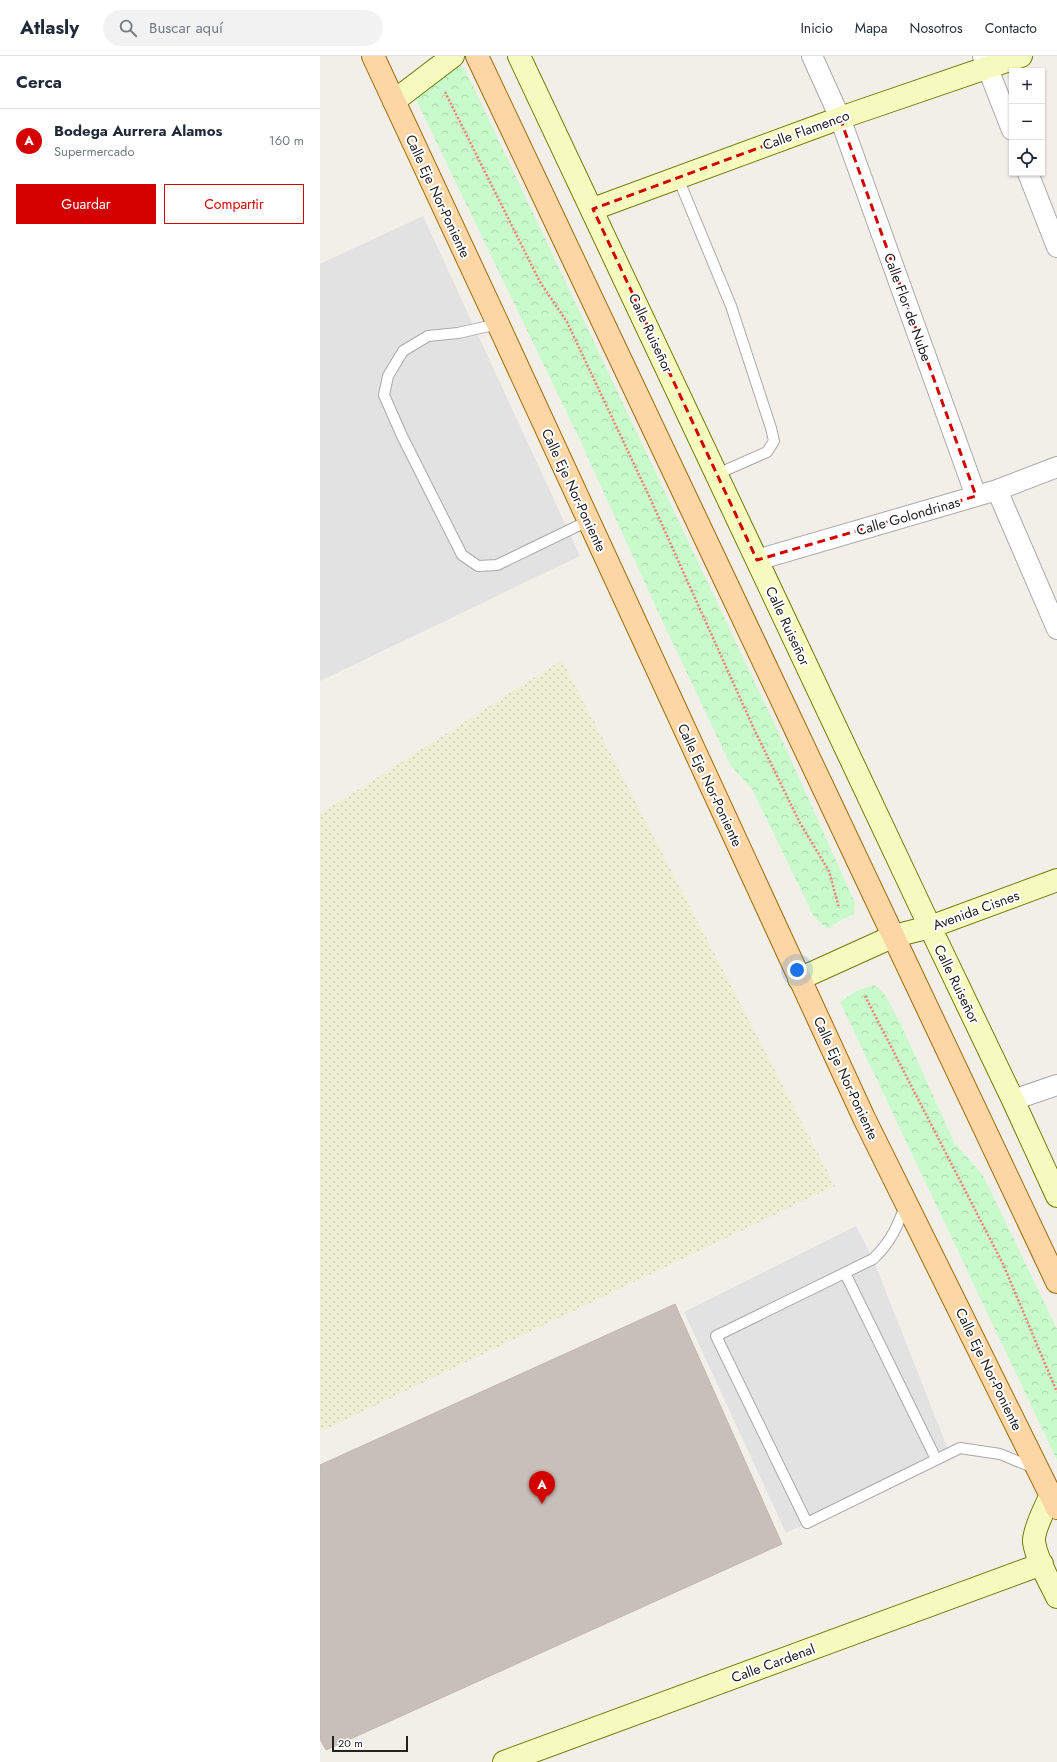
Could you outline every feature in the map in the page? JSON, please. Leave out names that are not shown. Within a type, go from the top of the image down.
[{"type":"main road","name":"Calle Eje Nor-Poniente","points":[[373,56],[799,979],[906,1202],[1054,1502]]},
{"type":"main road","points":[[477,56],[1057,1282]]},
{"type":"street","points":[[394,101],[453,56]]},
{"type":"street","name":"Calle Ruiseñor","points":[[520,56],[1057,1196]]},
{"type":"street","name":"Calle Flor de Nube","points":[[812,56],[840,118],[976,496]]},
{"type":"street","name":"Calle Flamenco","points":[[593,209],[840,118],[985,62],[1021,56]]},
{"type":"street","points":[[985,62],[1009,122]]},
{"type":"street","points":[[1029,176],[1057,247]]},
{"type":"street","name":"Calle Golondrinas","points":[[757,560],[997,490],[1057,467]]},
{"type":"street","points":[[997,490],[1057,629]]},
{"type":"street","name":"Avenida Cisnes","points":[[799,979],[894,936],[930,927],[1057,880]]},
{"type":"street","points":[[1013,1100],[1057,1085]]},
{"type":"street","points":[[1054,1502],[1041,1516],[1034,1541],[1042,1564],[1057,1597]]},
{"type":"street","name":"Calle Cardenal","points":[[504,1762],[1042,1564]]},
{"type":"lane","points":[[678,178],[731,306],[772,428],[774,441],[767,452],[717,474]]},
{"type":"lane","points":[[498,324],[428,336],[403,351],[388,376],[384,395],[402,436],[462,555],[478,566],[497,565],[588,521]]},
{"type":"lane","points":[[906,1202],[897,1227],[886,1247],[873,1259],[716,1336],[807,1523],[960,1448],[1000,1454],[1039,1471]]},
{"type":"lane","points":[[845,1273],[936,1459]]},
{"type":"path","points":[[445,90],[540,282],[567,322],[650,498],[754,728],[800,823],[829,872],[839,908]]},
{"type":"path","points":[[865,996],[1003,1264],[1057,1392]]},
{"type":"highlighted area","points":[[840,118],[976,496],[757,560],[593,209]]},
{"type":"green space","points":[[440,66],[464,67],[783,742],[855,903],[854,914],[827,929],[813,915],[752,789],[731,766],[660,616],[579,438],[415,98]]},
{"type":"green space","points":[[562,660],[835,1186],[320,1432],[320,814]]},
{"type":"green space","points":[[874,985],[883,992],[900,1022],[954,1142],[984,1177],[1057,1329],[1057,1460],[840,1002],[856,991]]},
{"type":"shaded area","points":[[423,216],[580,556],[320,681],[320,264]]},
{"type":"shaded area","points":[[856,1226],[873,1259],[951,1457],[786,1533],[684,1312]]},
{"type":"building","points":[[675,1304],[782,1544],[326,1750],[320,1739],[320,1465]]},
{"type":"place","name":"Bodega Aurrera Alamos","points":[[542,1504]]}]
